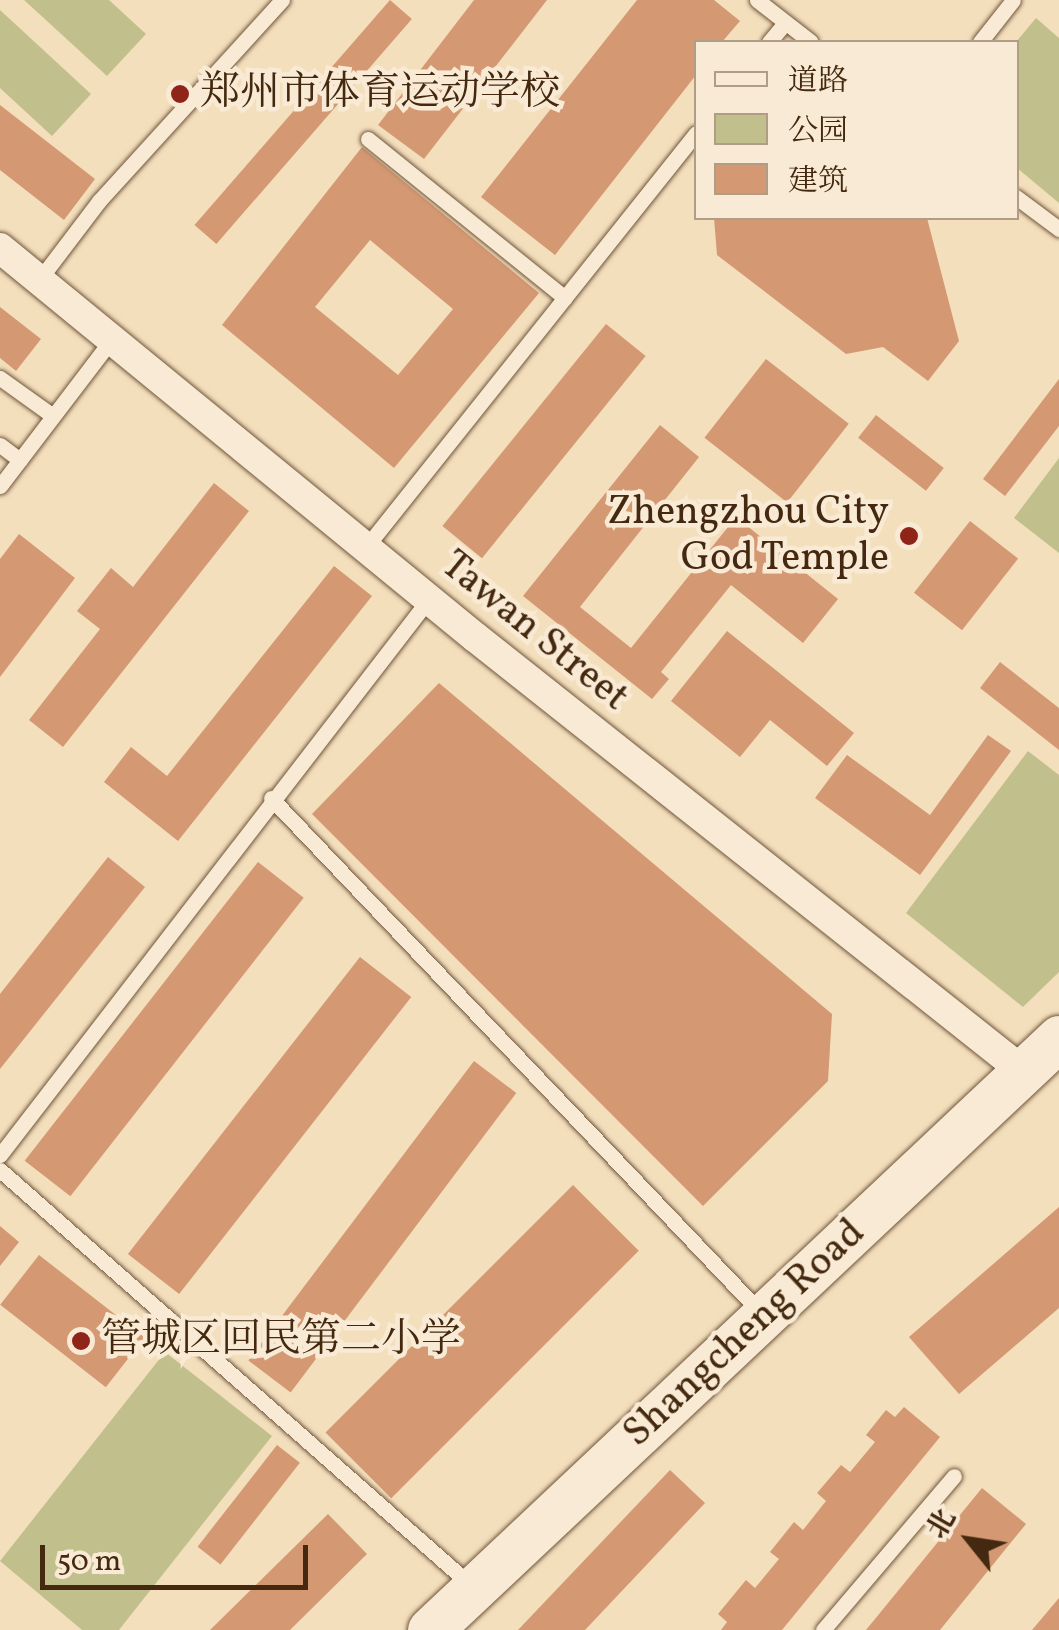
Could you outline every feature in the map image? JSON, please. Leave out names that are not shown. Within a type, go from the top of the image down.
[{"type":"street","name":"Tawan Street","points":[[0,248],[428,599],[1024,1072]]},
{"type":"street","name":"Shangcheng Road","points":[[430,1630],[1059,1038]]},
{"type":"lane","points":[[39,280],[99,201],[282,0]]},
{"type":"lane","points":[[757,0],[808,40]]},
{"type":"lane","points":[[982,40],[1013,0]]},
{"type":"lane","points":[[770,40],[784,22]]},
{"type":"lane","points":[[366,547],[694,136]]},
{"type":"lane","points":[[368,139],[565,298]]},
{"type":"lane","points":[[1019,199],[1059,229]]},
{"type":"lane","points":[[0,486],[112,340]]},
{"type":"lane","points":[[0,378],[53,416]]},
{"type":"lane","points":[[0,446],[20,460]]},
{"type":"lane","points":[[0,1156],[6,1136],[428,599]]},
{"type":"lane","points":[[271,798],[764,1316]]},
{"type":"lane","points":[[0,1170],[475,1588]]},
{"type":"lane","points":[[823,1630],[954,1476]]},
{"type":"green space","points":[[24,0],[109,0],[146,34],[107,76]]},
{"type":"green space","points":[[0,10],[91,94],[52,136],[0,88]]},
{"type":"green space","points":[[1036,18],[1059,38],[1059,203],[1019,170],[1018,40]]},
{"type":"green space","points":[[1059,458],[1059,553],[1014,518]]},
{"type":"green space","points":[[1028,751],[1059,775],[1059,972],[1023,1007],[906,913]]},
{"type":"green space","points":[[165,1352],[272,1436],[119,1630],[82,1630],[0,1561]]},
{"type":"building","points":[[390,0],[412,19],[216,244],[194,225]]},
{"type":"building","points":[[474,0],[547,0],[424,159],[378,125]]},
{"type":"building","points":[[637,0],[714,0],[740,21],[724,40],[694,40],[694,78],[555,255],[481,197]]},
{"type":"building","points":[[0,105],[95,179],[64,220],[0,170]]},
{"type":"building","points":[[362,147],[539,293],[394,468],[222,325]],"holes":[[[370,240],[453,309],[398,375],[315,307]]]},
{"type":"building","points":[[714,220],[928,220],[959,341],[928,381],[883,347],[846,354],[717,255]]},
{"type":"building","points":[[0,307],[41,339],[16,371],[0,358]]},
{"type":"building","points":[[606,324],[646,356],[482,558],[442,526]]},
{"type":"building","points":[[766,359],[849,424],[787,502],[704,438]]},
{"type":"building","points":[[1059,379],[1059,426],[1005,496],[983,479]]},
{"type":"building","points":[[876,415],[944,468],[926,491],[858,438]]},
{"type":"building","points":[[660,425],[699,457],[580,607],[631,648],[736,517],[838,599],[803,643],[731,585],[661,672],[669,679],[652,699],[523,596]]},
{"type":"building","points":[[214,483],[249,511],[63,747],[29,720],[100,629],[77,611],[111,568],[133,587]]},
{"type":"building","points":[[970,521],[1018,559],[962,630],[914,593]]},
{"type":"building","points":[[19,534],[75,578],[0,677],[0,559]]},
{"type":"building","points":[[334,566],[372,596],[178,841],[104,782],[131,747],[167,776]]},
{"type":"building","points":[[727,631],[854,733],[827,766],[770,720],[740,757],[671,701]]},
{"type":"building","points":[[1000,662],[1059,708],[1059,750],[980,688]]},
{"type":"building","points":[[439,683],[832,1014],[828,1081],[703,1206],[312,814]]},
{"type":"building","points":[[988,735],[1011,751],[920,875],[815,798],[847,755],[930,815]]},
{"type":"building","points":[[108,857],[145,887],[0,1069],[0,994]]},
{"type":"building","points":[[258,862],[304,898],[70,1196],[25,1161]]},
{"type":"building","points":[[360,957],[411,997],[179,1294],[128,1254]]},
{"type":"building","points":[[474,1061],[516,1093],[291,1392],[248,1360]]},
{"type":"building","points":[[573,1185],[639,1251],[391,1498],[326,1432]]},
{"type":"building","points":[[1059,1207],[1059,1308],[959,1394],[909,1337]]},
{"type":"building","points":[[0,1226],[19,1242],[0,1266]]},
{"type":"building","points":[[39,1255],[145,1337],[106,1387],[0,1305]]},
{"type":"building","points":[[904,1407],[940,1437],[782,1630],[721,1630],[727,1622],[718,1614],[746,1580],[755,1588],[779,1559],[770,1552],[794,1522],[803,1530],[826,1501],[817,1493],[841,1465],[850,1472],[875,1442],[866,1435],[886,1410],[895,1417]]},
{"type":"building","points":[[277,1445],[300,1463],[220,1565],[198,1547]]},
{"type":"building","points":[[670,1470],[705,1503],[585,1630],[518,1630]]},
{"type":"building","points":[[982,1488],[1026,1524],[940,1630],[866,1630]]},
{"type":"building","points":[[328,1514],[367,1554],[290,1630],[210,1630]]},
{"type":"building","points":[[1059,1598],[1059,1630],[1032,1630]]},
{"type":"place","name":"郑州市体育运动学校","points":[[180,94]]},
{"type":"place","name":"Zhengzhou City God Temple","points":[[909,536]]},
{"type":"place","name":"管城区回民第二小学","points":[[81,1341]]}]
